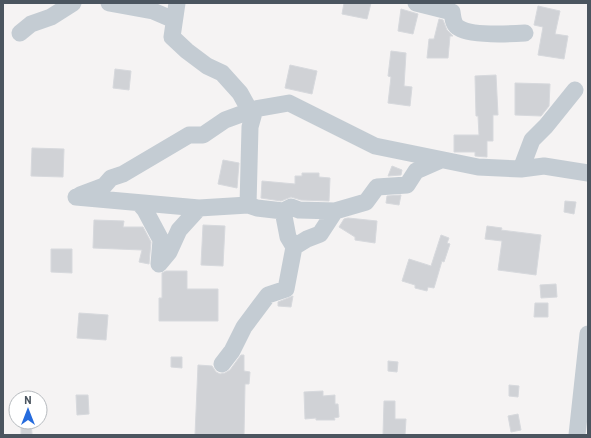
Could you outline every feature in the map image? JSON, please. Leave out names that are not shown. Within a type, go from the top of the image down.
[{"type":"street","points":[[20,33],[32,24],[51,17],[73,3]]},
{"type":"street","points":[[109,3],[153,11],[174,20]]},
{"type":"street","points":[[177,3],[172,37],[187,51],[207,66],[222,73],[240,93],[252,110],[250,127],[248,205]]},
{"type":"street","points":[[417,3],[452,12],[453,22],[459,28],[472,32],[525,33]]},
{"type":"street","points":[[521,169],[532,140],[546,126],[575,90]]},
{"type":"street","points":[[441,160],[416,171],[406,185],[378,187],[366,202],[335,211],[299,210],[291,207],[283,211],[256,208],[248,205],[199,208],[76,197],[104,186],[111,178],[123,174],[189,135],[203,135],[225,120],[252,110],[289,103],[375,146],[478,167],[521,169],[544,166],[588,172]]},
{"type":"street","points":[[139,202],[161,240],[159,264],[169,252],[180,230],[199,208]]},
{"type":"street","points":[[222,364],[232,351],[244,328],[268,295],[286,289],[294,247],[288,238],[283,211]]},
{"type":"street","points":[[294,247],[307,239],[320,234],[335,211]]},
{"type":"street","points":[[577,435],[588,334]]},
{"type":"building","points":[[344,3],[371,3],[367,19],[342,14]]},
{"type":"building","points":[[538,6],[560,11],[555,34],[568,36],[564,59],[538,55],[543,27],[534,25]]},
{"type":"building","points":[[401,9],[418,14],[413,34],[398,31]]},
{"type":"building","points":[[439,19],[443,20],[447,30],[453,36],[450,36],[448,58],[427,58],[429,39],[434,39]]},
{"type":"building","points":[[391,51],[406,53],[404,86],[412,87],[410,106],[388,103],[391,77],[388,76]]},
{"type":"building","points":[[290,65],[317,71],[312,94],[285,88]]},
{"type":"building","points":[[115,69],[131,71],[129,90],[113,88]]},
{"type":"building","points":[[496,75],[498,115],[493,115],[493,141],[487,141],[487,157],[475,156],[475,152],[454,152],[454,135],[479,135],[478,116],[476,116],[475,76]]},
{"type":"building","points":[[515,83],[550,84],[549,106],[541,116],[515,115]]},
{"type":"building","points":[[32,148],[64,149],[63,177],[31,176]]},
{"type":"building","points":[[223,160],[239,163],[237,188],[218,184]]},
{"type":"building","points":[[392,166],[402,170],[401,175],[388,176]]},
{"type":"building","points":[[302,173],[319,173],[319,177],[330,178],[329,201],[301,200],[291,197],[281,201],[261,198],[262,181],[295,184],[295,176],[302,176]]},
{"type":"building","points":[[401,195],[399,205],[386,203],[387,196]]},
{"type":"building","points":[[565,201],[576,202],[574,214],[564,212]]},
{"type":"building","points":[[348,218],[377,221],[375,243],[355,240],[355,237],[339,227],[344,219]]},
{"type":"building","points":[[94,220],[124,221],[123,227],[143,227],[151,242],[149,264],[139,262],[142,250],[93,248]]},
{"type":"building","points":[[203,225],[225,226],[223,266],[201,265]]},
{"type":"building","points":[[487,226],[502,228],[501,230],[541,235],[536,275],[498,270],[502,241],[485,239]]},
{"type":"building","points":[[441,235],[449,238],[447,243],[450,244],[444,262],[442,261],[434,288],[428,287],[427,291],[415,288],[415,285],[402,281],[409,259],[431,266]]},
{"type":"building","points":[[51,249],[72,249],[72,273],[51,272]]},
{"type":"building","points":[[166,271],[187,271],[187,289],[218,289],[218,321],[159,321],[159,298],[162,298],[162,273]]},
{"type":"building","points":[[556,284],[557,297],[541,298],[540,285]]},
{"type":"building","points":[[293,296],[291,307],[278,306],[278,302]]},
{"type":"building","points":[[535,303],[548,303],[548,317],[534,317]]},
{"type":"building","points":[[79,313],[108,315],[106,340],[77,338]]},
{"type":"building","points":[[241,355],[244,355],[244,371],[250,372],[249,384],[245,384],[244,435],[195,435],[198,365],[212,366],[216,372],[220,374],[225,373],[230,370]]},
{"type":"building","points":[[171,357],[182,357],[182,368],[171,367]]},
{"type":"building","points":[[388,361],[398,362],[397,372],[388,371]]},
{"type":"building","points":[[509,385],[519,386],[518,397],[509,396]]},
{"type":"building","points":[[323,391],[323,396],[335,395],[335,404],[338,404],[339,417],[334,418],[335,420],[316,420],[316,418],[305,419],[304,392]]},
{"type":"building","points":[[76,395],[88,395],[89,414],[77,415]]},
{"type":"building","points":[[384,401],[395,401],[395,419],[406,419],[405,435],[383,435]]},
{"type":"building","points":[[518,414],[521,430],[511,432],[508,416]]},
{"type":"building","points":[[21,430],[32,430],[32,434],[21,435]]}]
